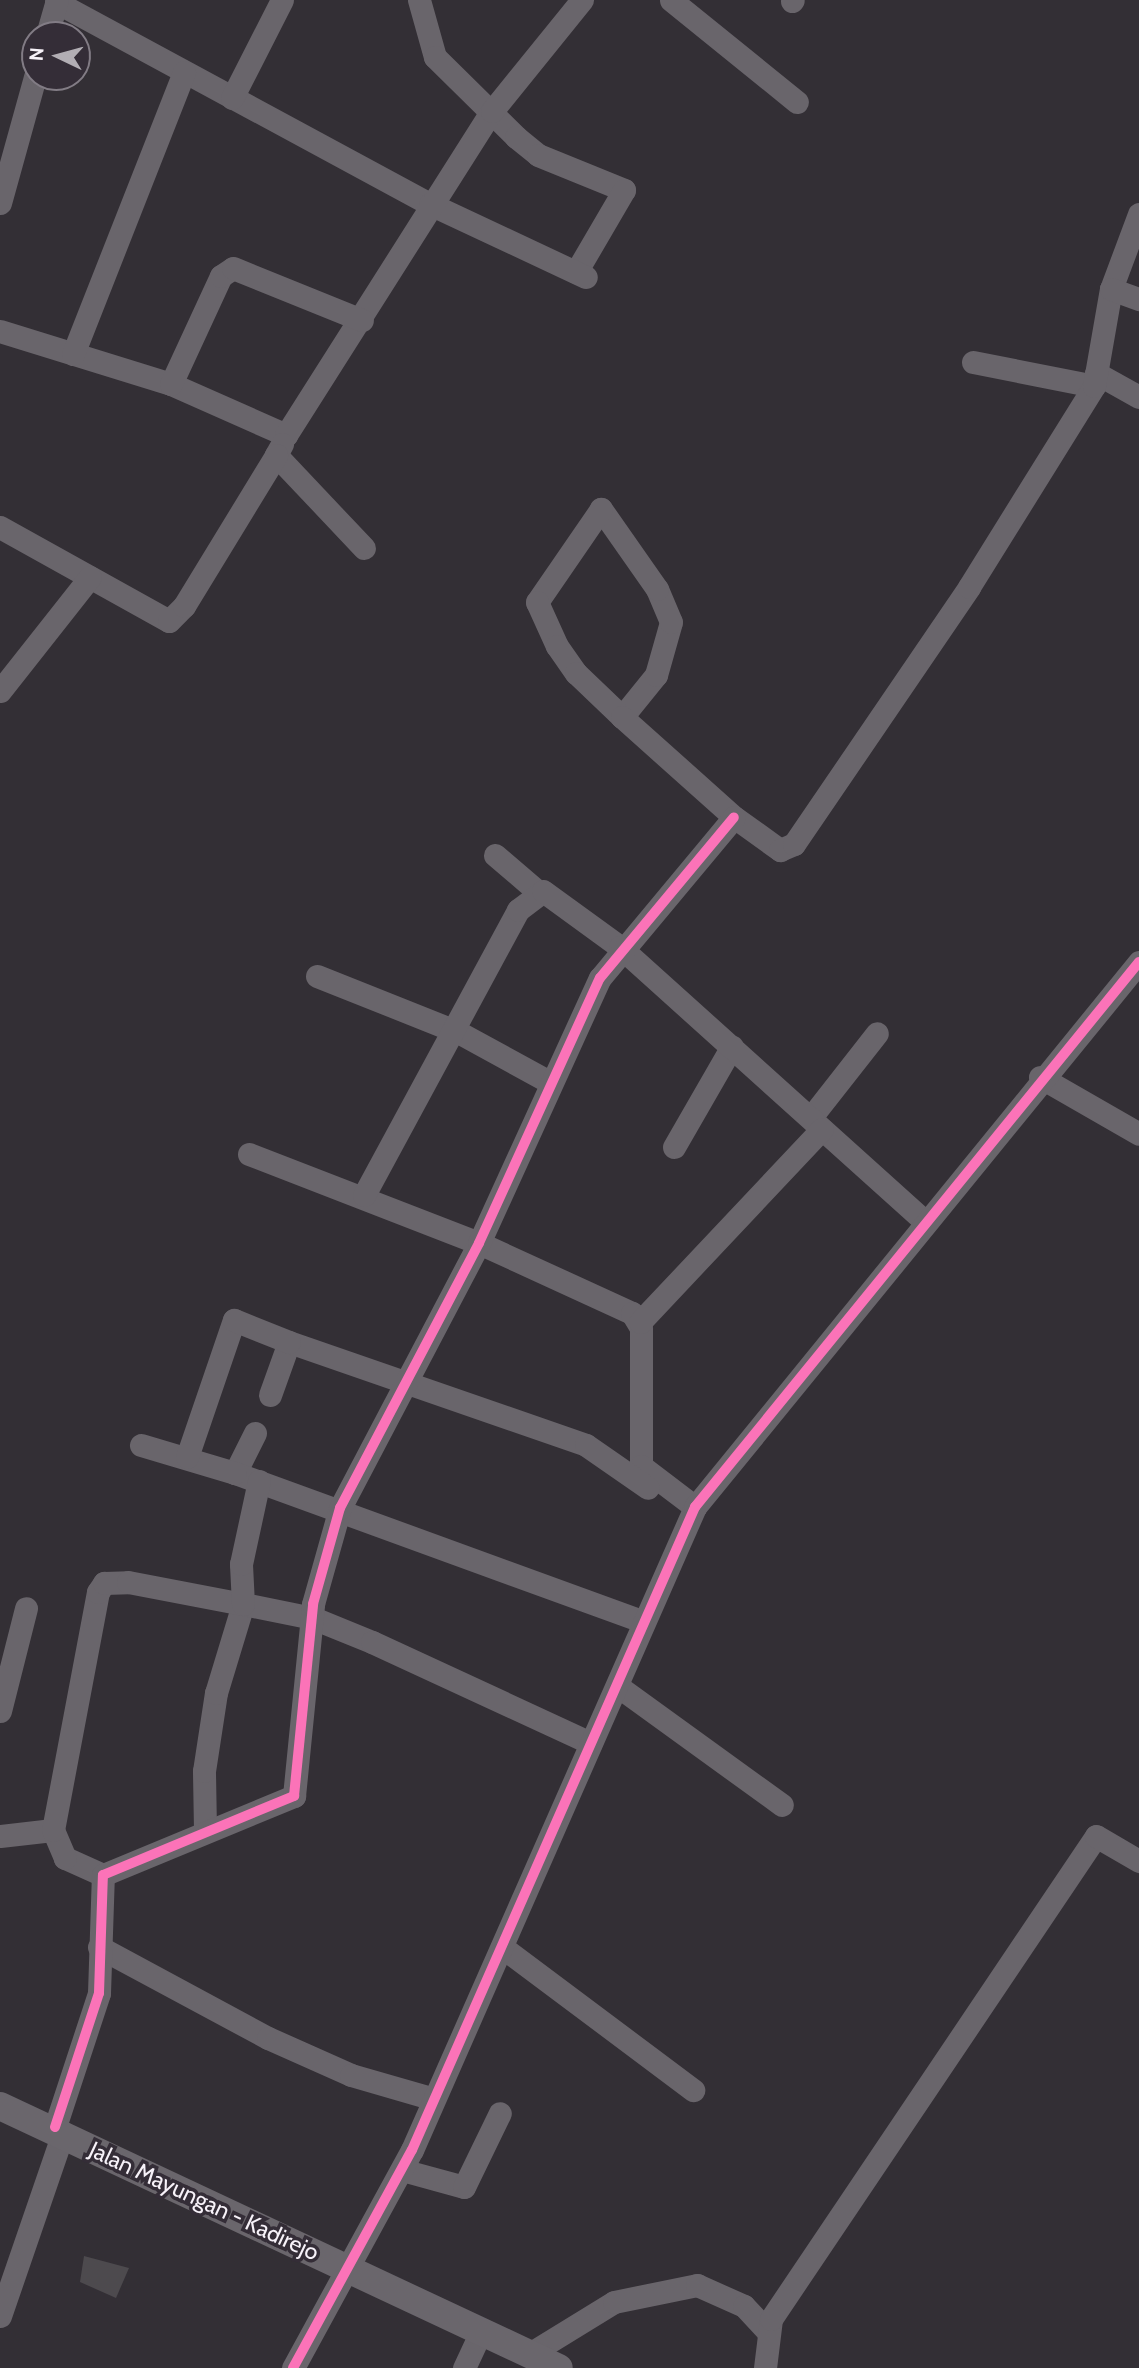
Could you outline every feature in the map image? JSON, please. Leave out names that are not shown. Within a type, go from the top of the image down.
[{"type":"main road","name":"Jalan Mayungan - Kadirejo","points":[[0,2106],[59,2130],[480,2333],[531,2353],[559,2368]]},
{"type":"street","points":[[232,98],[282,0]]},
{"type":"street","points":[[51,21],[57,1],[430,204],[581,274],[624,190],[538,155],[436,57],[419,0]]},
{"type":"street","points":[[671,0],[797,102]]},
{"type":"street","points":[[0,527],[90,577],[156,619],[177,616],[281,445],[362,320],[430,204],[492,111],[572,3]]},
{"type":"street","points":[[73,354],[184,72]]},
{"type":"street","points":[[0,203],[31,91]]},
{"type":"street","points":[[622,716],[656,675],[671,622],[657,589],[601,509],[540,595],[537,610],[576,673],[622,716],[734,817],[775,848],[794,844],[969,587],[1095,379],[1111,289],[1139,214]]},
{"type":"street","points":[[171,384],[221,276],[233,268],[362,320]]},
{"type":"street","points":[[1111,289],[1139,299]]},
{"type":"street","points":[[0,331],[171,384],[281,445],[364,548]]},
{"type":"street","points":[[973,362],[1095,379],[1139,397]]},
{"type":"street","points":[[0,691],[90,577]]},
{"type":"street","points":[[591,1742],[313,1618],[128,1581],[104,1583],[93,1612],[53,1830],[65,1858],[103,1875],[205,1830],[294,1796],[313,1618],[320,1565],[340,1507],[479,1243],[551,1083],[620,947],[734,817]]},
{"type":"street","points":[[495,856],[537,891],[620,947],[923,1220]]},
{"type":"street","points":[[364,1195],[457,1031],[518,909],[537,891]]},
{"type":"street","points":[[293,2368],[351,2269],[402,2170],[591,1742],[619,1687],[691,1515],[923,1220],[1139,962]]},
{"type":"street","points":[[317,975],[457,1031],[551,1083]]},
{"type":"street","points":[[691,1515],[640,1466],[640,1322],[817,1122],[877,1034]]},
{"type":"street","points":[[674,1147],[732,1046]]},
{"type":"street","points":[[1040,1077],[1139,1134]]},
{"type":"street","points":[[248,1154],[364,1195],[479,1243],[618,1305],[640,1322]]},
{"type":"street","points":[[187,1457],[234,1321],[403,1386],[586,1445],[691,1515]]},
{"type":"street","points":[[270,1395],[289,1342]]},
{"type":"street","points":[[235,1473],[255,1433]]},
{"type":"street","points":[[141,1445],[187,1457],[340,1507],[644,1622]]},
{"type":"street","points":[[205,1830],[204,1771],[216,1693],[243,1604],[242,1556],[259,1481]]},
{"type":"street","points":[[0,1711],[26,1608]]},
{"type":"street","points":[[619,1687],[782,1805]]},
{"type":"street","points":[[0,1836],[53,1830]]},
{"type":"street","points":[[765,2368],[767,2331],[1096,1836],[1139,1861]]},
{"type":"street","points":[[2,2309],[99,1993],[103,1875]]},
{"type":"street","points":[[99,1947],[268,2038],[351,2075],[434,2099]]},
{"type":"street","points":[[502,1947],[693,2090]]},
{"type":"street","points":[[402,2170],[464,2187],[500,2113]]},
{"type":"street","points":[[531,2353],[614,2302],[697,2285],[744,2306],[767,2331]]},
{"type":"street","points":[[464,2368],[480,2333]]},
{"type":"building","points":[[84,2256],[129,2268],[116,2298],[80,2282]]},
{"type":"cycle path","points":[[55,2127],[99,1993],[103,1875],[294,1796],[313,1604],[340,1508],[479,1243],[600,978],[734,817]]},
{"type":"cycle path","points":[[293,2368],[412,2150],[695,1507],[1139,962]]}]
